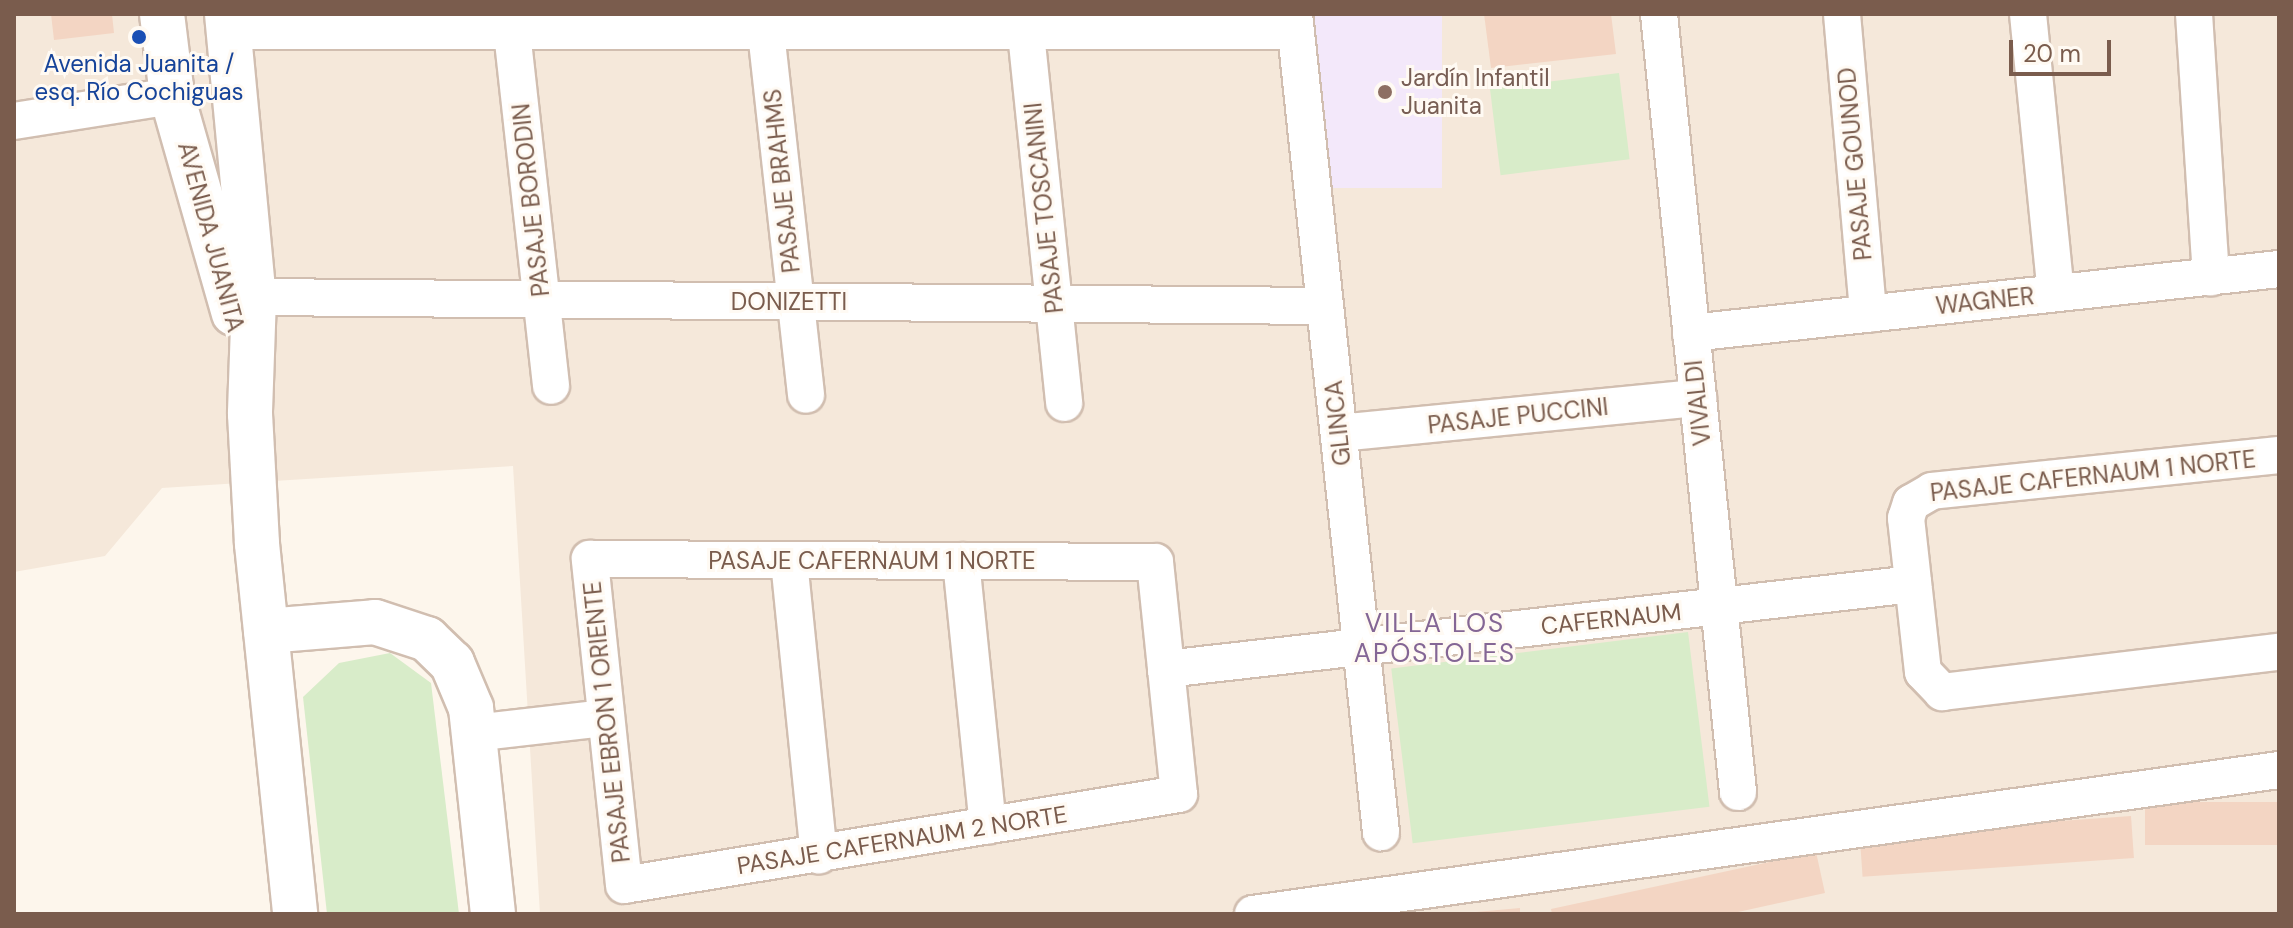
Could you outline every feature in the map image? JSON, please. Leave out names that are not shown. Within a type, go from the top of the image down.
[{"type":"main road","name":"AVENIDA JUANITA","points":[[162,14],[172,96],[226,278],[250,414],[266,631],[295,914]]},
{"type":"main road","name":"AVENIDA JUANITA","points":[[228,23],[254,297],[250,414]]},
{"type":"main road","points":[[266,631],[356,621],[411,631],[441,650],[461,677],[473,733],[493,914]]},
{"type":"street","name":"VIVALDI","points":[[1659,14],[1738,792]]},
{"type":"street","name":"PASAJE GOUNOD","points":[[1842,14],[1868,314]]},
{"type":"street","points":[[2028,14],[2056,293]]},
{"type":"street","points":[[2194,14],[2211,277]]},
{"type":"street","points":[[228,23],[1294,23]]},
{"type":"street","name":"GLINCA","points":[[1294,23],[1381,832]]},
{"type":"street","name":"PASAJE BORODIN","points":[[511,24],[551,386]]},
{"type":"street","name":"PASAJE BRAHMS","points":[[765,24],[806,395]]},
{"type":"street","name":"PASAJE TOSCANINI","points":[[1025,24],[1064,403]]},
{"type":"street","points":[[14,121],[172,96]]},
{"type":"street","name":"WAGNER","points":[[1691,333],[2279,269]]},
{"type":"street","name":"DONIZETTI","points":[[254,297],[1325,306]]},
{"type":"street","name":"PASAJE PUCCINI","points":[[1339,433],[1698,398]]},
{"type":"street","name":"PASAJE CAFERNAUM 1 NORTE","points":[[1913,584],[1906,518],[1911,503],[1932,491],[2279,455]]},
{"type":"street","name":"PASAJE CAFERNAUM 1 NORTE","points":[[590,559],[1155,562],[1166,669]]},
{"type":"street","name":"PASAJE EBRON 1 ORIENTE","points":[[590,559],[624,885]]},
{"type":"street","points":[[789,561],[819,855]]},
{"type":"street","points":[[961,561],[988,826]]},
{"type":"street","points":[[1913,584],[1923,672],[1934,688],[1958,692],[2279,652]]},
{"type":"street","name":"CAFERNAUM","points":[[1166,669],[1913,584]]},
{"type":"street","name":"PASAJE CAFERNAUM 2 NORTE","points":[[624,885],[1179,794],[1166,669]]},
{"type":"street","points":[[473,733],[605,718]]},
{"type":"street","points":[[1253,914],[2279,770]]},
{"type":"shaded area","points":[[14,14],[2279,14],[2279,914],[540,914],[513,466],[162,488],[105,556],[14,572]]},
{"type":"shaded area","name":"Jardín Infantil Juanita","points":[[1310,14],[1442,14],[1442,188],[1310,188]]},
{"type":"green space","points":[[1619,73],[1630,159],[1501,175],[1490,89]]},
{"type":"green space","points":[[1688,632],[1709,807],[1413,843],[1391,668]]},
{"type":"green space","points":[[390,653],[431,683],[459,914],[327,914],[303,697],[339,663]]},
{"type":"building","points":[[51,14],[112,14],[114,33],[54,40]]},
{"type":"building","points":[[1484,14],[1611,14],[1616,54],[1491,68]]},
{"type":"building","points":[[2145,802],[2279,802],[2279,845],[2145,845]]},
{"type":"building","points":[[2131,816],[2134,858],[1863,877],[1860,835]]},
{"type":"building","points":[[1816,852],[1825,893],[1729,914],[1552,914],[1551,909]]},
{"type":"building","points":[[1520,908],[1520,914],[1476,914],[1476,912]]},
{"type":"place","name":"Avenida Juanita / esq. Río Cochiguas","points":[[139,37]]},
{"type":"place","name":"Jardín Infantil Juanita","points":[[1385,92]]},
{"type":"district","name":"VILLA LOS APÓSTOLES","points":[[1435,639]]}]
